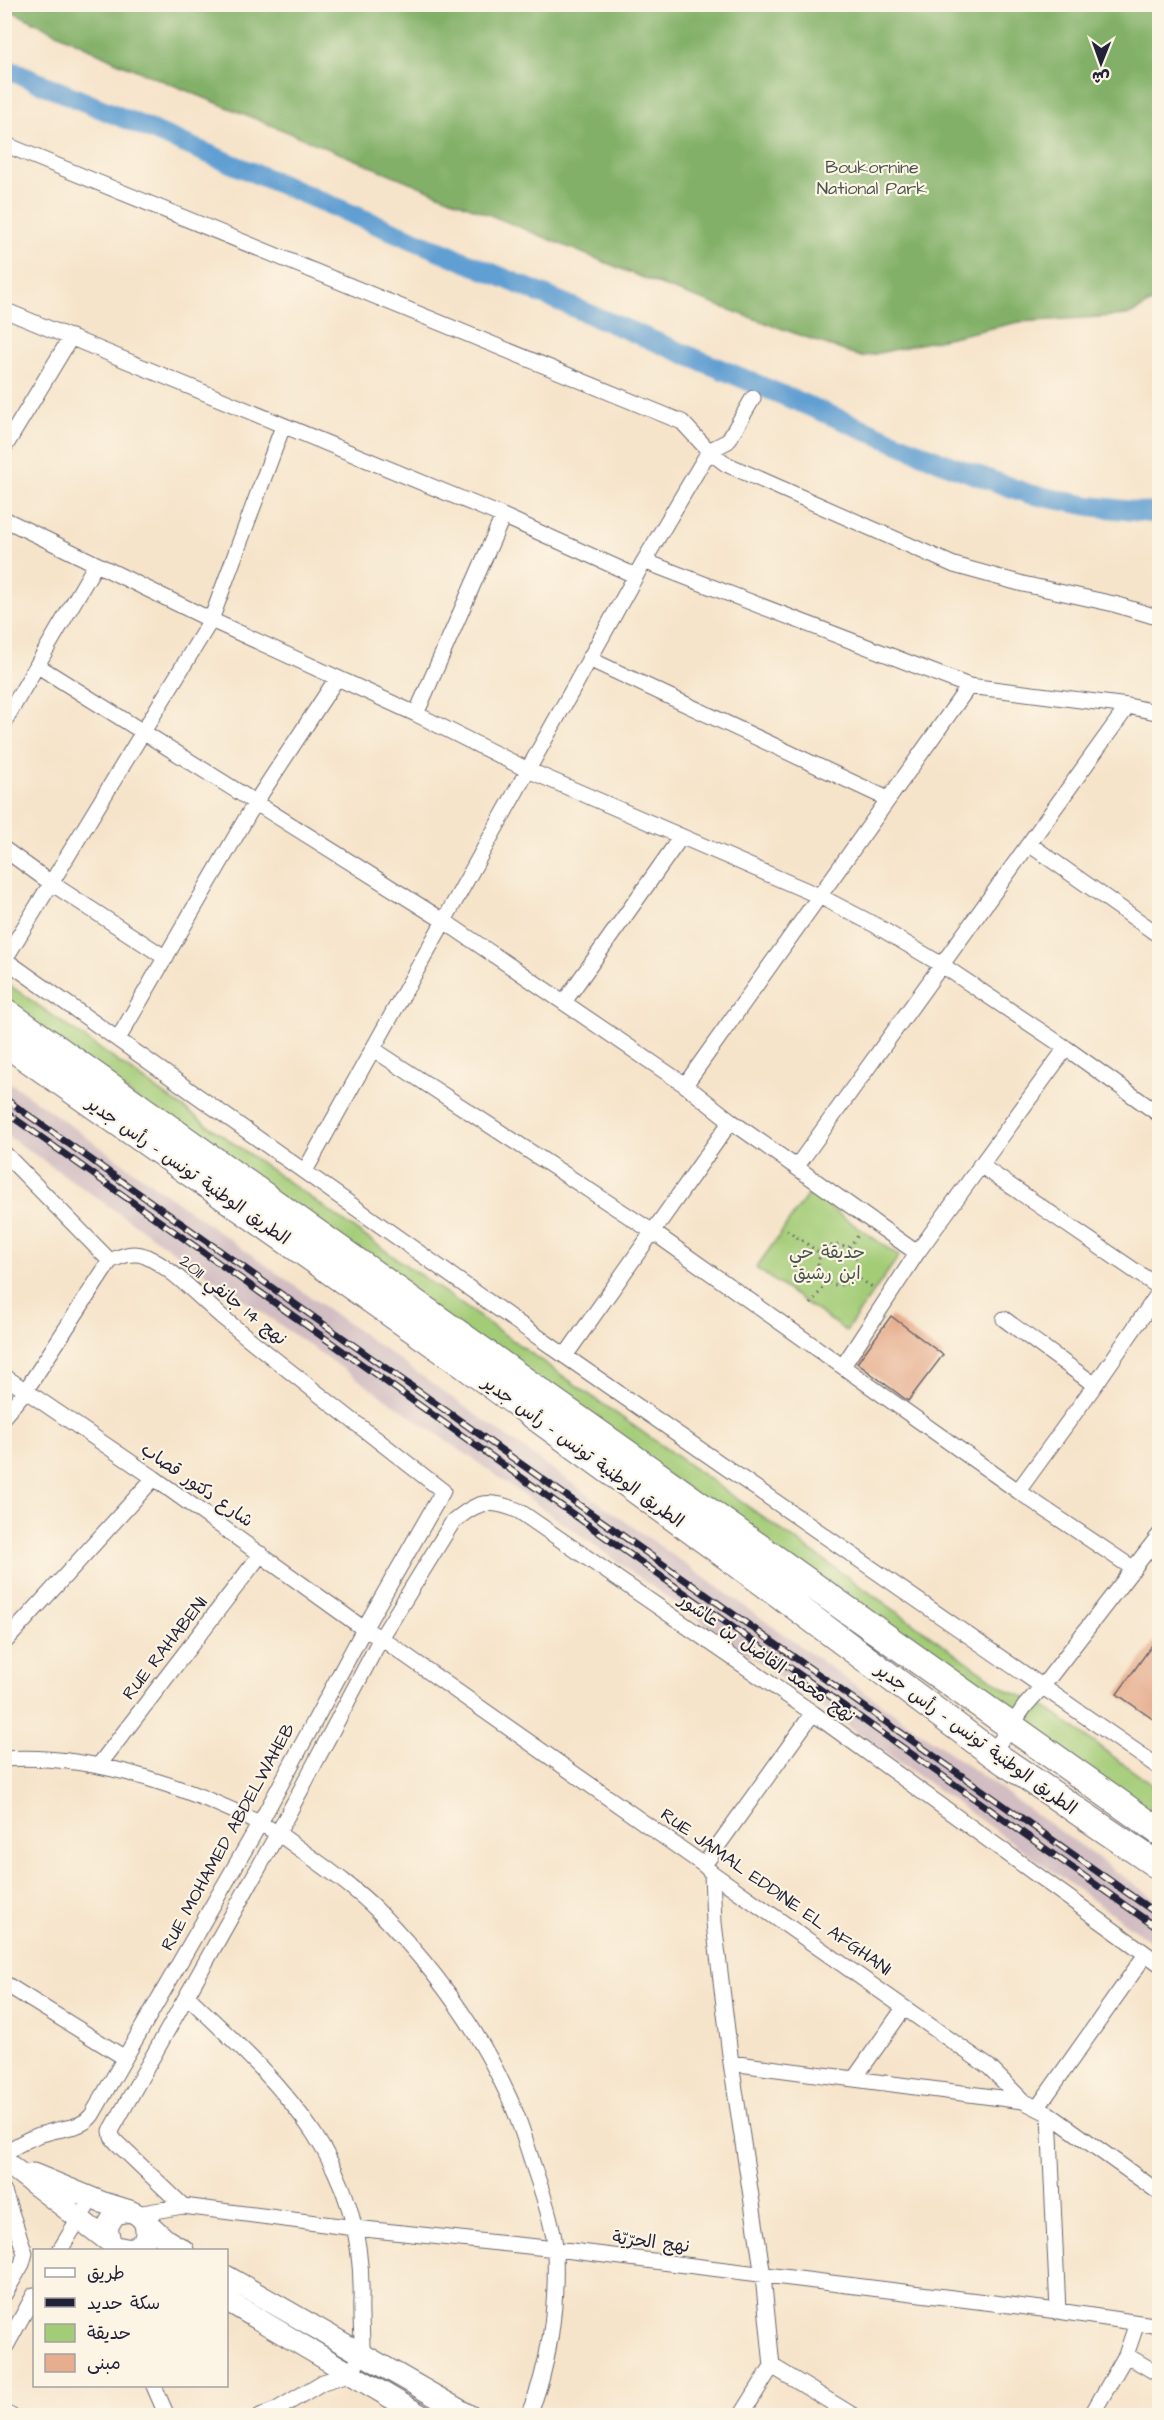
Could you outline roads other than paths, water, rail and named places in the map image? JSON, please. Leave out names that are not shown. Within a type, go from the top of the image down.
[{"type":"highway","name":"الطريق الوطنية تونس - رأس جدير","points":[[4,1011],[1010,1728],[1160,1832]]},
{"type":"highway","name":"الطريق الوطنية تونس - رأس جدير","points":[[4,1042],[460,1362],[775,1591],[992,1753],[1160,1867]]},
{"type":"street","points":[[4,144],[682,422],[709,452],[726,464],[954,565],[1023,584],[1114,604],[1160,618]]},
{"type":"street","points":[[4,310],[503,516],[636,576]]},
{"type":"street","points":[[4,448],[70,337]]},
{"type":"street","points":[[305,1171],[644,561],[709,452],[728,441],[753,398]]},
{"type":"street","points":[[283,426],[211,620],[5,959],[565,1356],[1160,1768]]},
{"type":"street","points":[[416,714],[503,516]]},
{"type":"street","points":[[4,519],[211,620],[416,714],[528,770],[819,896],[875,925],[942,965],[1066,1048],[1160,1116]]},
{"type":"street","points":[[644,561],[969,686],[1128,706],[1160,713]]},
{"type":"street","points":[[4,722],[96,564]]},
{"type":"street","points":[[589,659],[888,799]]},
{"type":"street","points":[[38,666],[444,921],[685,1085],[731,1121],[917,1253]]},
{"type":"street","points":[[118,1039],[255,803],[337,678]]},
{"type":"street","points":[[685,1085],[969,686]]},
{"type":"street","points":[[797,1166],[1128,706]]},
{"type":"street","points":[[564,1002],[681,837]]},
{"type":"street","points":[[1029,844],[1160,936]]},
{"type":"street","points":[[4,849],[51,883],[166,958]]},
{"type":"street","points":[[843,1366],[917,1253],[1066,1048]]},
{"type":"street","points":[[373,1049],[653,1232],[1018,1491],[1134,1569]]},
{"type":"street","points":[[565,1356],[731,1121]]},
{"type":"street","points":[[4,1153],[110,1261],[26,1390],[4,1416]]},
{"type":"street","points":[[980,1165],[1160,1289],[1095,1385],[1018,1491]]},
{"type":"street","name":"نهج 14 جانفي 2011","points":[[110,1261],[130,1254],[141,1254],[168,1271],[225,1320],[443,1491]]},
{"type":"street","points":[[1004,1319],[1095,1385]]},
{"type":"street","name":"شارع دكتور قصاب","points":[[4,1376],[154,1478],[364,1629]]},
{"type":"street","points":[[4,1643],[154,1478]]},
{"type":"street","name":"RUE MOHAMED ABDELWAHEB","points":[[6,2160],[20,2142],[52,2131],[80,2125],[88,2120],[260,1823],[364,1629],[443,1491]]},
{"type":"street","name":"نهج محمد الفاضل بن عاشور","points":[[183,2206],[117,2143],[111,2131],[278,1833],[381,1638],[452,1523],[467,1510],[484,1502],[504,1504],[519,1511],[813,1713],[1160,1964]]},
{"type":"street","points":[[992,1753],[1160,1534]]},
{"type":"street","name":"RUE RAHABENI","points":[[99,1765],[261,1554]]},
{"type":"street","name":"RUE JAMAL EDDINE EL AFGHANI","points":[[364,1629],[381,1638],[989,2067],[1023,2101],[1043,2111],[1160,2193]]},
{"type":"street","points":[[741,2415],[772,2366],[763,2276],[731,2063],[708,1869],[813,1713]]},
{"type":"street","points":[[4,1759],[27,1758],[99,1765],[179,1789],[260,1823],[278,1833],[376,1909],[454,1998],[483,2044],[507,2092],[540,2186],[556,2249],[549,2337],[536,2398],[528,2415]]},
{"type":"street","points":[[1058,2311],[1043,2111],[1146,1954]]},
{"type":"street","points":[[4,1983],[125,2058]]},
{"type":"street","points":[[187,1996],[261,2066],[295,2105],[335,2169],[355,2228],[361,2287],[360,2328],[363,2353],[349,2374],[323,2382],[276,2410],[260,2415]]},
{"type":"street","points":[[855,2079],[904,2008]]},
{"type":"street","points":[[731,2063],[1023,2101]]},
{"type":"street","points":[[6,2160],[137,2215],[166,2240],[181,2249]]},
{"type":"street","points":[[6,2160],[118,2248]]},
{"type":"street","points":[[4,2192],[25,2253],[22,2265],[4,2295]]},
{"type":"street","points":[[61,2249],[92,2198]]},
{"type":"street","name":"نهج الحرّيّة","points":[[137,2215],[183,2206],[355,2228],[556,2249],[1058,2311],[1160,2326]]},
{"type":"street","points":[[118,2248],[107,2227],[110,2220],[115,2214],[137,2215]]},
{"type":"street","points":[[133,2249],[144,2242],[146,2227],[137,2215]]},
{"type":"street","points":[[228,2277],[470,2415]]},
{"type":"street","points":[[4,2350],[33,2297]]},
{"type":"street","points":[[228,2302],[422,2415]]},
{"type":"street","points":[[1091,2415],[1126,2355],[1137,2323]]},
{"type":"street","points":[[323,2382],[326,2359],[337,2338],[360,2328]]},
{"type":"street","points":[[1126,2355],[1160,2375]]},
{"type":"street","points":[[772,2366],[854,2415]]},
{"type":"street","points":[[155,2387],[167,2415]]},
{"type":"street","points":[[4,2413],[11,2415]]},
{"type":"waterway","points":[[4,68],[949,465],[1029,494],[1090,506],[1160,514]]},
{"type":"railway","points":[[4,1098],[1160,1916]]},
{"type":"railway","points":[[4,1111],[1160,1930]]},
{"type":"park label","name":"Boukornine National Park","points":[[872,177]]},
{"type":"park label","name":"حديقة حي ابن رشيق","points":[[827,1262]]}]
